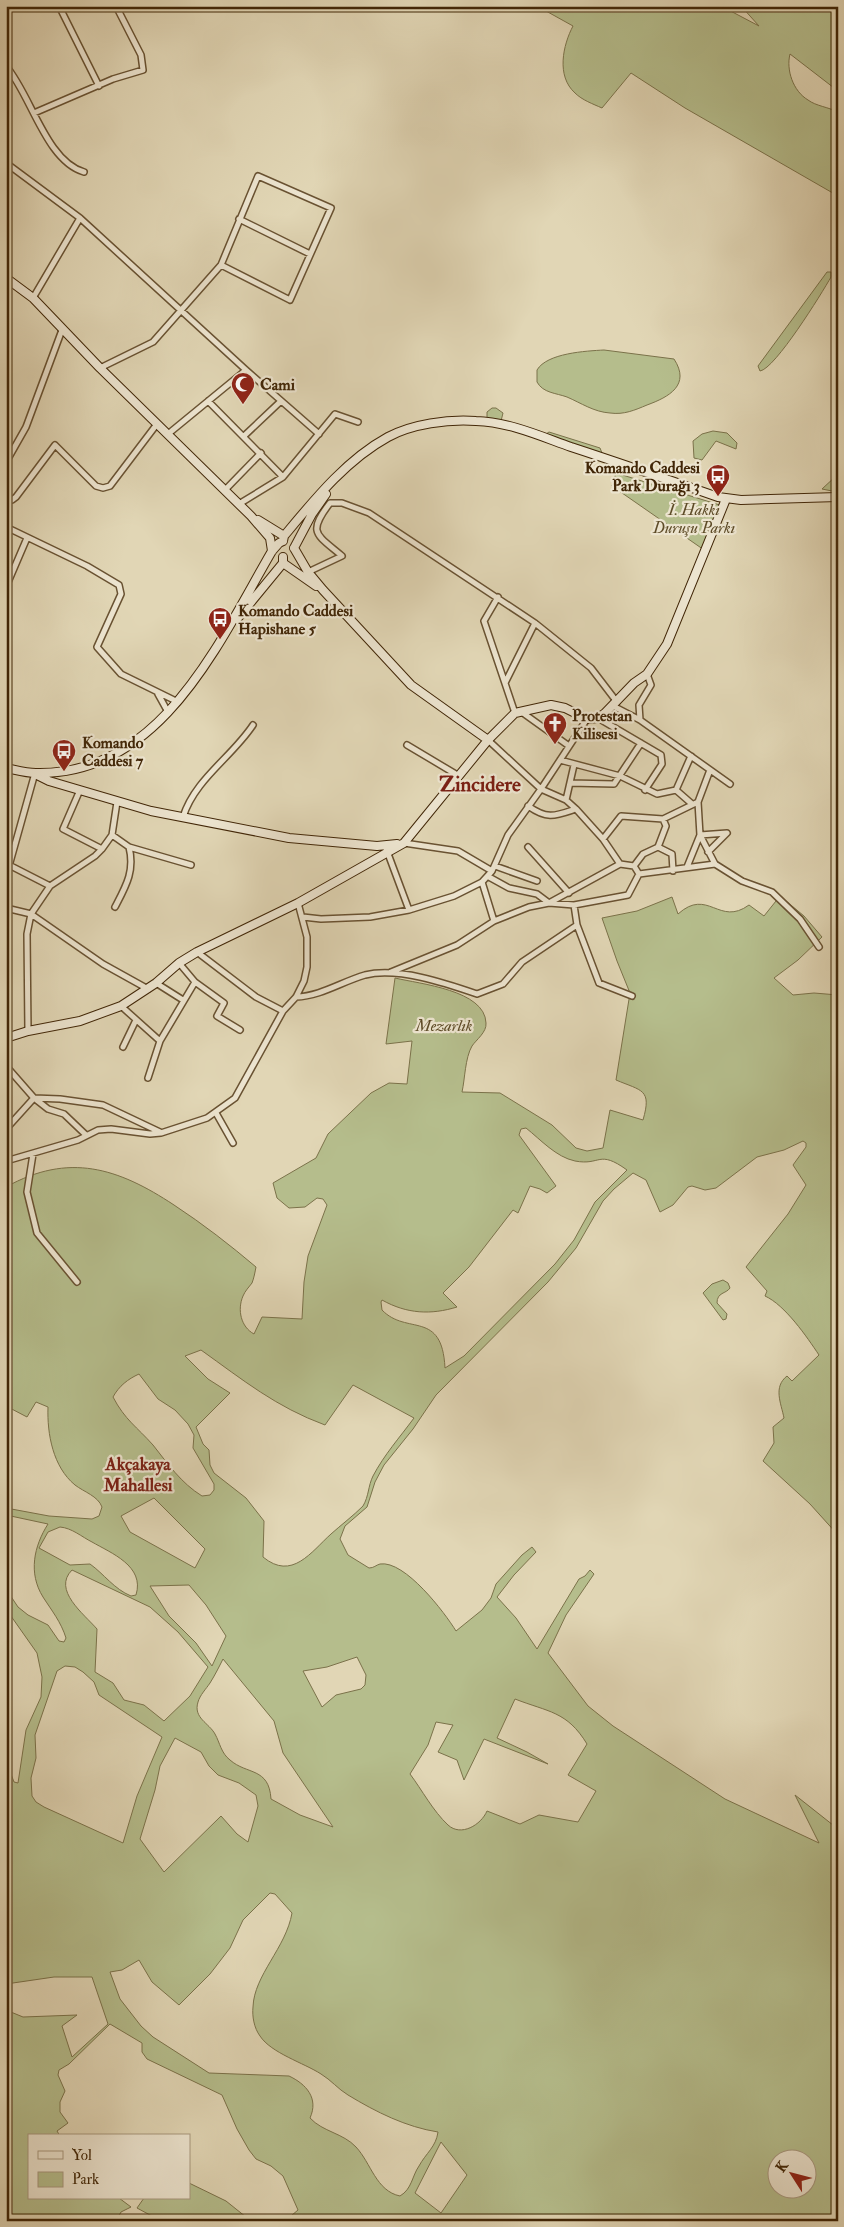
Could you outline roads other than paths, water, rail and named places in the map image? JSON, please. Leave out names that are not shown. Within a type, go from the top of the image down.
[{"type":"street","points":[[59,6],[99,86]]},
{"type":"street","points":[[34,113],[121,76],[143,70],[141,55],[116,6]]},
{"type":"street","points":[[6,66],[20,84],[55,149],[70,165],[84,172]]},
{"type":"street","points":[[6,163],[80,218],[319,434]]},
{"type":"street","points":[[100,368],[153,342],[221,265],[258,176],[332,208],[290,300],[221,265]]},
{"type":"street","points":[[32,298],[80,218]]},
{"type":"street","points":[[239,219],[310,254]]},
{"type":"street","points":[[6,278],[32,298],[100,368],[251,516],[270,538],[278,556],[323,590]]},
{"type":"street","points":[[7,458],[26,427],[62,330]]},
{"type":"street","points":[[168,434],[246,370]]},
{"type":"street","points":[[208,401],[283,477]]},
{"type":"street","points":[[244,436],[281,401]]},
{"type":"street","points":[[239,504],[283,477],[335,414],[358,422]]},
{"type":"street","points":[[35,774],[64,772],[91,765],[124,750],[150,731],[178,702],[220,640],[279,543],[342,472],[364,452],[389,437],[417,427],[449,421],[477,420],[515,428],[726,499],[838,497]]},
{"type":"street","points":[[6,498],[12,500],[16,497],[55,445],[96,486],[103,488],[110,486],[157,424]]},
{"type":"street","points":[[225,490],[261,453]]},
{"type":"street","points":[[220,640],[289,554],[312,514],[342,472]]},
{"type":"street","points":[[6,1038],[28,1031],[80,1021],[121,1006],[148,989],[179,963],[198,952],[298,904],[387,851],[404,843],[488,740],[519,713],[551,705],[565,708],[587,719],[598,718],[615,704],[634,683],[647,674],[668,644],[726,499]]},
{"type":"street","points":[[308,572],[342,556],[320,537],[316,528],[318,519],[330,503],[342,503],[369,513],[536,623],[591,668],[615,704],[730,784]]},
{"type":"street","points":[[251,516],[288,543],[323,590],[411,685],[488,740],[541,789],[566,800],[602,839],[620,864]]},
{"type":"street","points":[[6,527],[87,566],[119,585],[121,594],[97,646],[121,674],[178,702]]},
{"type":"street","points":[[6,587],[27,538]]},
{"type":"street","points":[[498,597],[484,621],[505,683],[519,713],[569,746]]},
{"type":"street","points":[[505,683],[536,623]]},
{"type":"street","points":[[640,720],[639,705],[652,685],[647,674]]},
{"type":"street","points":[[158,693],[168,713]]},
{"type":"street","points":[[598,718],[661,755],[662,764],[645,790]]},
{"type":"street","points":[[303,917],[321,919],[370,917],[409,910],[454,896],[482,882],[489,877],[508,835],[587,719]]},
{"type":"street","points":[[183,817],[194,792],[234,750],[253,725]]},
{"type":"street","points":[[570,783],[614,784],[641,743]]},
{"type":"street","points":[[407,745],[460,776]]},
{"type":"street","points":[[676,790],[691,756]]},
{"type":"street","points":[[560,760],[620,776],[656,794],[676,790]]},
{"type":"street","points":[[566,800],[574,764]]},
{"type":"street","points":[[6,768],[35,774],[49,781],[117,802],[289,838],[377,846],[404,843],[458,851],[492,871]]},
{"type":"street","points":[[710,770],[698,802],[700,835],[715,864],[742,881],[772,892],[800,919],[819,947]]},
{"type":"street","points":[[35,774],[8,865],[50,886]]},
{"type":"street","points":[[80,790],[63,829],[102,849]]},
{"type":"street","points":[[676,790],[692,804]]},
{"type":"street","points":[[28,1031],[27,934],[30,914],[50,886],[95,856],[102,849],[112,835],[117,802]]},
{"type":"street","points":[[602,839],[621,816],[663,819],[698,802]]},
{"type":"street","points":[[528,806],[541,816],[555,817],[576,809]]},
{"type":"street","points":[[634,866],[643,854],[658,847],[666,826],[663,819]]},
{"type":"street","points":[[700,835],[727,833],[708,852]]},
{"type":"street","points":[[112,835],[129,848],[191,865]]},
{"type":"street","points":[[688,867],[700,835]]},
{"type":"street","points":[[528,847],[569,893]]},
{"type":"street","points":[[658,847],[672,854],[673,871]]},
{"type":"street","points":[[115,907],[131,873],[132,860],[129,848]]},
{"type":"street","points":[[387,851],[409,910]]},
{"type":"street","points":[[296,997],[308,997],[365,975],[391,972],[457,945],[494,920],[529,907],[549,903],[620,864],[634,866],[639,874]]},
{"type":"street","points":[[639,874],[715,864]]},
{"type":"street","points":[[495,866],[537,881]]},
{"type":"street","points":[[489,877],[510,888],[537,894],[549,903],[574,905],[628,895],[639,874]]},
{"type":"street","points":[[482,882],[494,920]]},
{"type":"street","points":[[6,1161],[78,1140],[104,1129],[150,1134],[160,1133],[199,1122],[216,1113],[235,1098],[282,1012],[296,997],[304,981],[307,967],[307,937],[298,904]]},
{"type":"street","points":[[574,905],[577,925],[599,983],[632,996]]},
{"type":"street","points":[[6,908],[30,914],[103,964],[148,989]]},
{"type":"street","points":[[391,972],[451,985],[477,994],[503,984],[522,962],[577,925]]},
{"type":"street","points":[[198,952],[256,997],[282,1012]]},
{"type":"street","points":[[179,963],[195,982],[224,1003],[218,1016],[240,1030]]},
{"type":"street","points":[[148,1078],[160,1041],[182,1000],[195,982]]},
{"type":"street","points":[[156,983],[182,1000]]},
{"type":"street","points":[[121,1006],[160,1041]]},
{"type":"street","points":[[123,1047],[136,1020]]},
{"type":"street","points":[[6,1066],[34,1098],[48,1109],[64,1114],[86,1135]]},
{"type":"street","points":[[34,1098],[60,1099],[102,1105],[160,1133]]},
{"type":"street","points":[[6,1129],[34,1098]]},
{"type":"street","points":[[216,1113],[233,1144]]},
{"type":"street","points":[[33,1154],[27,1192],[37,1233],[77,1282]]},
{"type":"place","name":"Cami","points":[[243,405]]},
{"type":"place","name":"Komando Caddesi Park Durağı 3","points":[[718,497]]},
{"type":"place","name":"Komando Caddesi Hapishane 5","points":[[220,640]]},
{"type":"place","name":"Protestan Kilisesi","points":[[555,745]]},
{"type":"place","name":"Komando Caddesi 7","points":[[64,772]]},
{"type":"district","name":"Zincidere","points":[[480,784]]},
{"type":"district","name":"Akçakaya Mahallesi","points":[[138,1474]]},
{"type":"park label","name":"İ. Hakkı Duruşu Parkı","points":[[694,518]]},
{"type":"park label","name":"Mezarlık","points":[[444,1025]]}]
